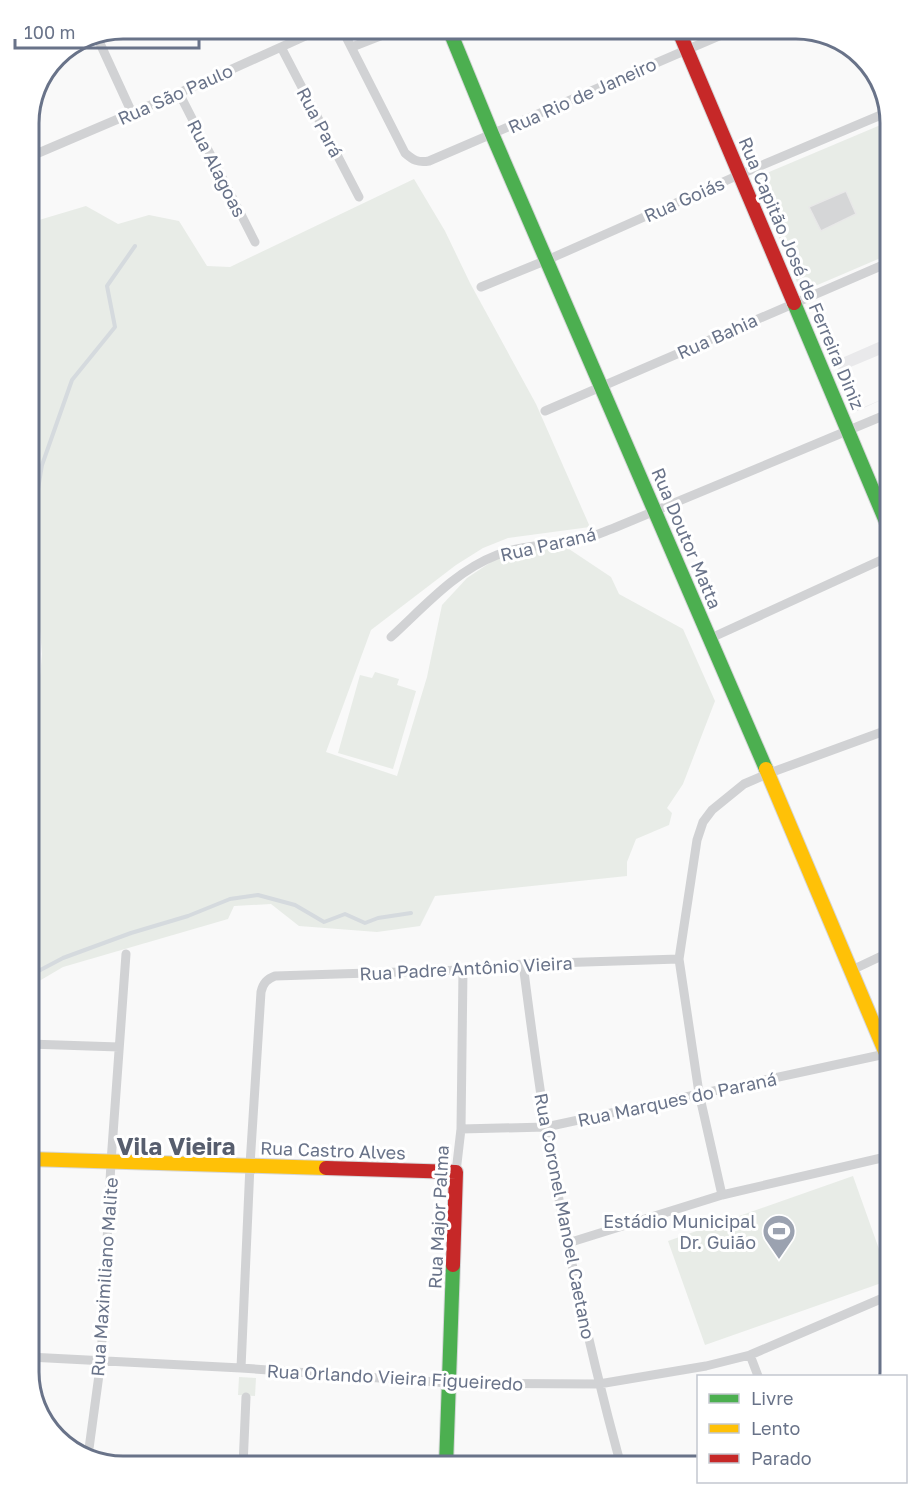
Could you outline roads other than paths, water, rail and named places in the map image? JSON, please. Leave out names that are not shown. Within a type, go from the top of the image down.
[{"type":"street","name":"Rua São Paulo","points":[[39,153],[298,39]]},
{"type":"street","points":[[348,39],[352,47],[372,39]]},
{"type":"street","name":"Rua Doutor Matta","points":[[453,39],[880,1035]]},
{"type":"street","name":"Rua Capitão José de Ferreira Diniz","points":[[683,39],[880,504]]},
{"type":"street","name":"Rua Rio de Janeiro","points":[[352,47],[405,153],[420,162],[429,161],[710,39]]},
{"type":"street","points":[[100,43],[132,113]]},
{"type":"street","name":"Rua Pará","points":[[281,47],[360,197]]},
{"type":"street","name":"Rua Alagoas","points":[[179,93],[255,242]]},
{"type":"street","name":"Rua Goiás","points":[[481,287],[879,116]]},
{"type":"street","name":"Rua Bahia","points":[[545,411],[880,267]]},
{"type":"street","name":"Rua Paraná","points":[[391,637],[470,567],[498,554],[539,545],[582,540],[656,512],[880,418]]},
{"type":"street","points":[[711,638],[880,561]]},
{"type":"street","points":[[722,1195],[699,1093],[680,958],[696,840],[703,822],[712,810],[744,784],[880,733]]},
{"type":"street","name":"Rua Maximiliano Malite","points":[[89,1449],[101,1360],[111,1162],[126,954]]},
{"type":"street","points":[[852,970],[880,957]]},
{"type":"street","name":"Rua Padre Antônio Vieira","points":[[250,1166],[261,992],[268,979],[275,976],[463,970],[523,964],[680,958]]},
{"type":"street","name":"Rua Coronel Manoel Caetano","points":[[523,964],[546,1127],[568,1243],[599,1384],[618,1456]]},
{"type":"street","name":"Rua Major Palma","points":[[446,1456],[456,1172],[461,1129],[463,970]]},
{"type":"street","points":[[39,1044],[119,1047]]},
{"type":"street","name":"Rua Marques do Paraná","points":[[461,1129],[546,1127],[699,1093],[880,1058]]},
{"type":"street","name":"Rua Castro Alves","points":[[39,1159],[456,1172]]},
{"type":"street","points":[[568,1243],[722,1195],[880,1159]]},
{"type":"street","points":[[241,1368],[250,1166]]},
{"type":"street","name":"Rua Orlando Vieira Figueiredo","points":[[39,1357],[241,1368],[449,1383],[599,1384],[695,1369],[750,1355],[880,1300]]},
{"type":"street","points":[[750,1355],[757,1375]]},
{"type":"street","points":[[243,1456],[246,1397]]},
{"type":"waterway","points":[[39,483],[42,465],[72,380],[115,327],[107,286],[135,246]]},
{"type":"waterway","points":[[39,971],[63,958],[131,933],[188,916],[230,899],[258,895],[295,905],[324,922],[345,914],[365,923],[378,918],[411,913]]},
{"type":"place","name":"Estádio Municipal Dr. Guião","points":[[779,1260]]},
{"type":"district","name":"Vila Vieira","points":[[176,1145]]}]
